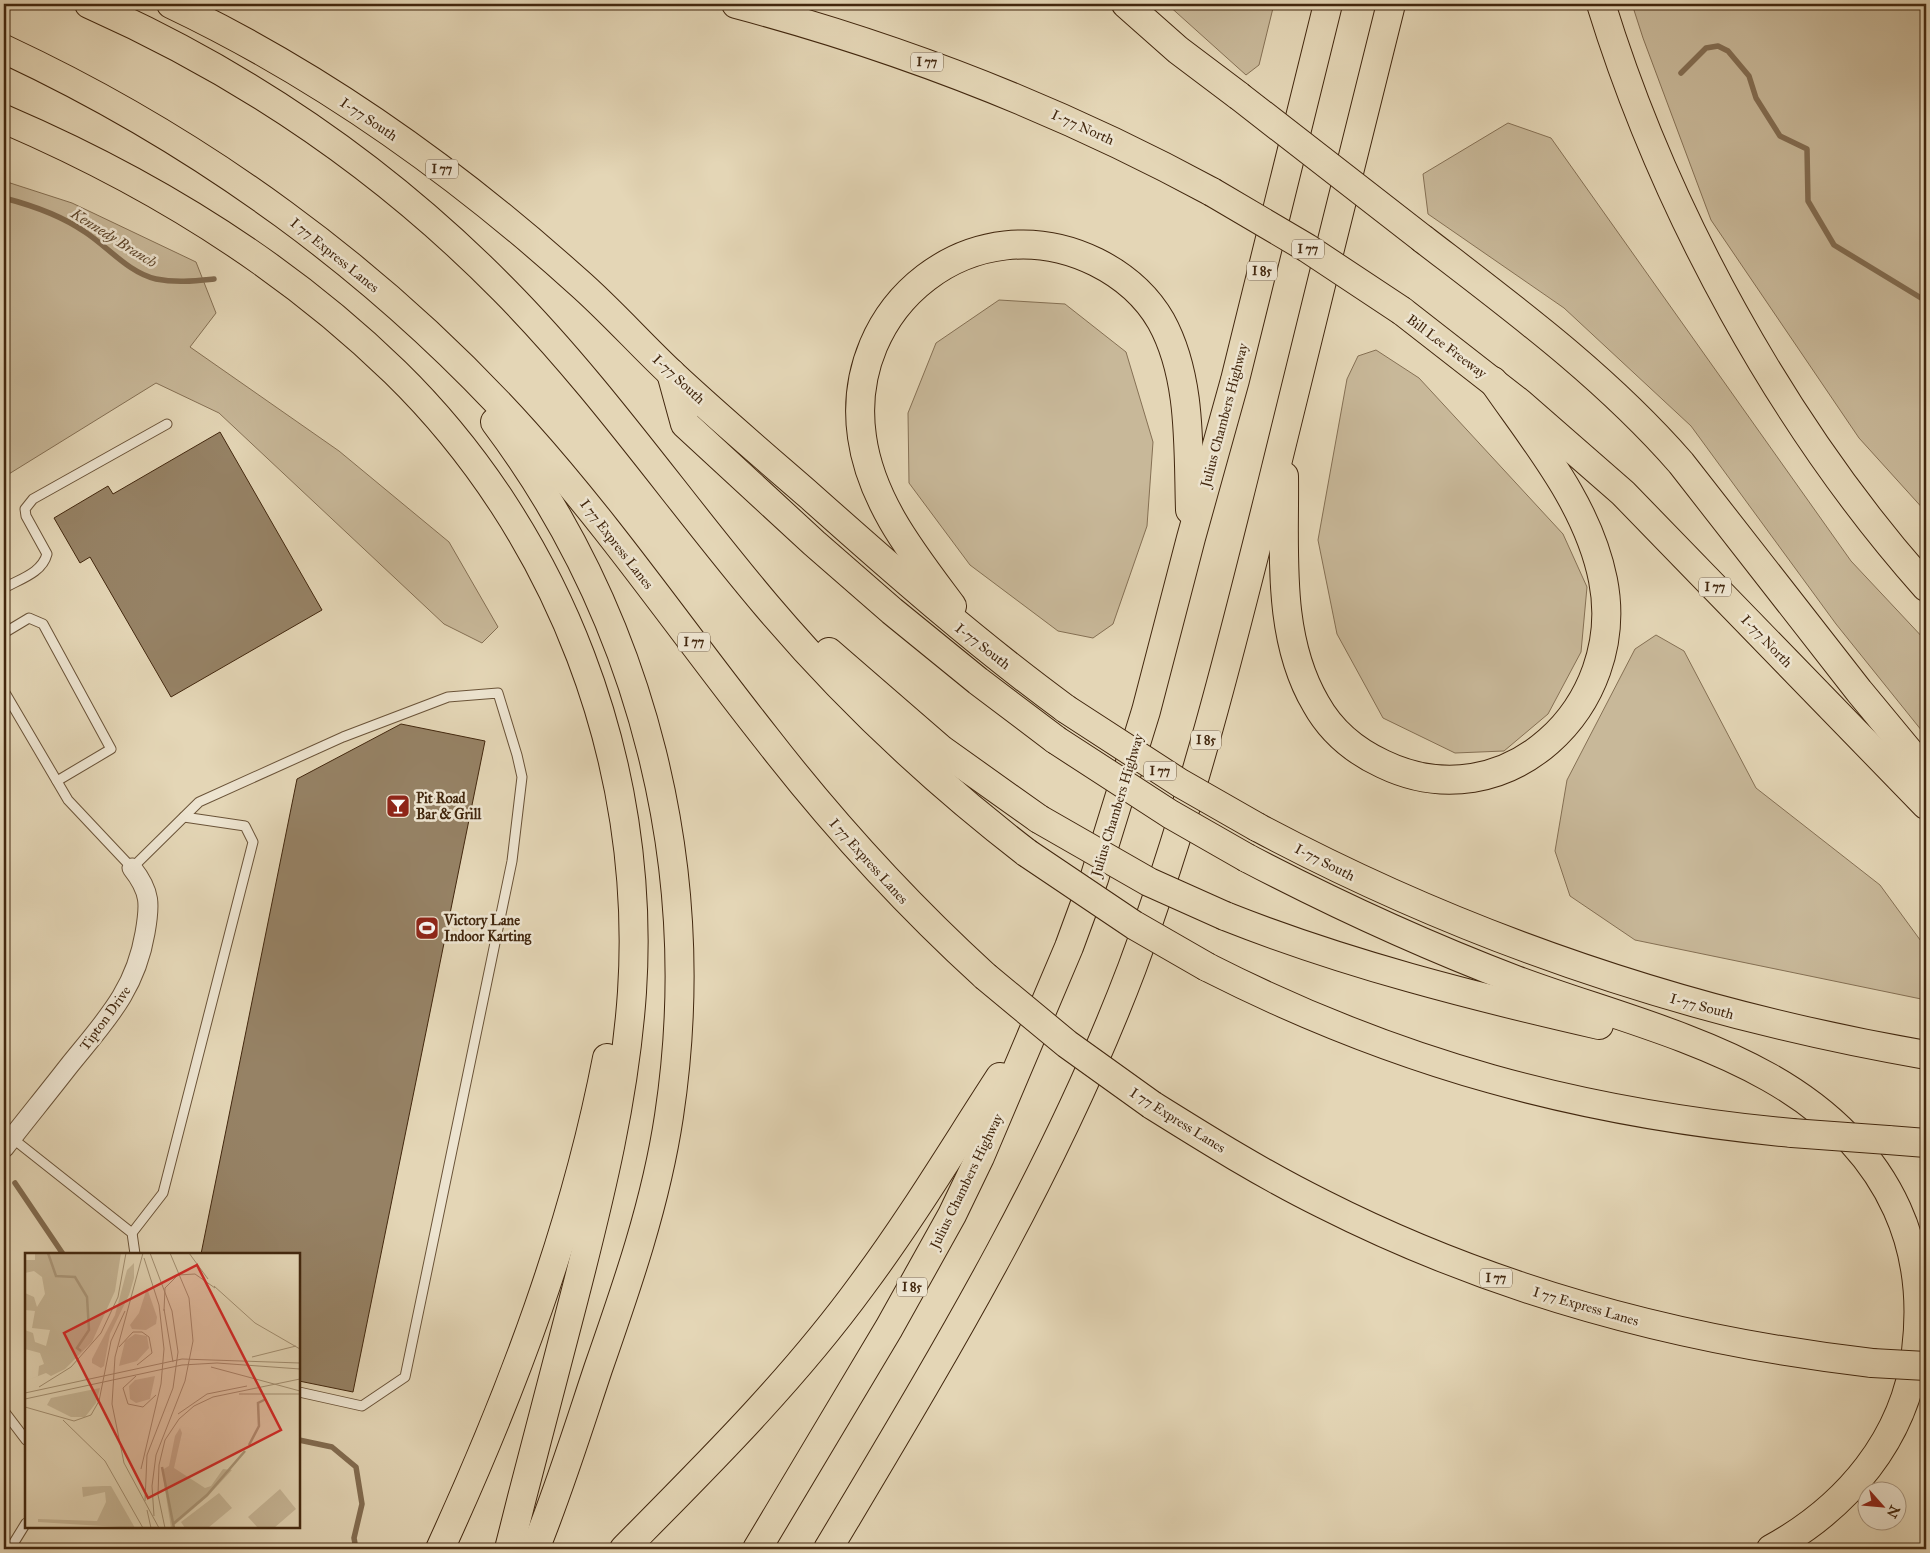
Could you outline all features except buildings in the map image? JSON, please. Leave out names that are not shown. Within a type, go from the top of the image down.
[{"type":"highway","name":"I-77 North","points":[[736,4],[849,35],[978,82],[1110,139],[1212,192],[1308,248],[1402,311]]},
{"type":"highway","points":[[1126,4],[1178,50],[1586,367],[1656,434],[1682,463],[1858,691],[1926,772]]},
{"type":"highway","name":"Julius Chambers Highway","points":[[757,1549],[889,1328],[952,1215],[980,1157],[1042,1012],[1094,879],[1146,711],[1235,380],[1328,4]]},
{"type":"highway","name":"I 85","points":[[828,1549],[972,1304],[1037,1184],[1069,1117],[1130,971],[1156,900],[1209,729],[1390,4]]},
{"type":"highway","points":[[1601,4],[1628,81],[1658,156],[1700,246],[1735,313],[1783,393],[1818,446],[1885,537],[1926,587]]},
{"type":"highway","name":"I-77 South","points":[[176,6],[311,81],[427,158],[502,216],[615,315],[671,373],[913,587],[976,640],[1066,709],[1180,783],[1257,827],[1392,895],[1487,935],[1583,970],[1739,1016],[1831,1038],[1926,1055]]},
{"type":"highway","points":[[98,8],[215,67],[292,113],[364,165],[435,224],[504,290],[572,365],[798,642],[866,714],[932,776],[1027,853],[1126,920],[1207,966],[1279,1002],[1349,1032],[1486,1079],[1612,1108],[1687,1121],[1792,1133],[1926,1143]]},
{"type":"highway","name":"I 77 Express Lanes","points":[[4,49],[92,93],[210,163],[290,218],[402,310],[497,402],[568,482],[678,621],[766,738],[862,854],[904,900],[985,976],[1067,1044],[1152,1105],[1237,1157],[1324,1204],[1464,1266],[1555,1298],[1656,1326],[1761,1348],[1872,1363],[1926,1366]]},
{"type":"highway","points":[[4,119],[64,146],[143,187],[210,228],[297,288],[364,343],[397,374],[451,433],[499,498],[555,595],[584,664],[599,711],[617,780],[624,821],[634,949],[630,1016],[614,1125],[595,1216],[509,1549]]},
{"type":"highway","points":[[976,640],[911,550],[878,492],[862,438],[860,414],[861,388],[866,363],[886,321],[898,303],[911,289],[946,264],[971,254],[1005,245],[1048,246],[1068,250],[1107,268],[1137,290],[1150,304],[1168,336],[1180,374],[1187,426],[1191,538]]},
{"type":"highway","points":[[402,310],[482,406],[509,442],[554,510],[591,578],[621,650],[650,740],[664,804],[674,871],[679,922],[680,1002],[674,1078],[662,1159],[630,1274],[560,1483],[535,1549]]},
{"type":"highway","name":"Bill Lee Freeway","points":[[1402,311],[1493,381]]},
{"type":"highway","points":[[671,373],[685,424],[814,543],[978,682],[1056,740],[1170,814],[1247,858],[1332,902],[1426,944],[1523,982],[1717,1052],[1755,1070],[1799,1095],[1835,1124],[1860,1151],[1890,1193],[1900,1217],[1909,1241],[1918,1289],[1918,1335],[1911,1380],[1900,1411],[1884,1444],[1860,1479],[1845,1496],[1812,1524],[1771,1549]]},
{"type":"highway","name":"I-77 North","points":[[1493,381],[1623,493],[1926,805]]},
{"type":"highway","points":[[1284,434],[1288,617],[1298,664],[1315,704],[1326,720],[1356,749],[1392,769],[1432,779],[1460,779],[1488,775],[1524,760],[1555,738],[1567,725],[1578,710],[1595,677],[1606,623],[1603,580],[1587,530],[1561,480],[1493,381]]},
{"type":"highway","points":[[730,561],[913,727],[974,774],[1039,819],[1149,882],[1226,916],[1299,944],[1400,975],[1538,1011],[1717,1052]]},
{"type":"highway","points":[[440,1549],[476,1470],[527,1341],[576,1193],[597,1112],[632,906]]},
{"type":"highway","points":[[624,1549],[752,1417],[826,1332],[897,1236],[1042,1012]]},
{"type":"highway","points":[[842,1549],[866,1486]]},
{"type":"street","name":"Tipton Drive","points":[[8,1143],[111,1014],[133,977],[140,960],[149,908],[148,896],[143,881],[132,868]]},
{"type":"lane","points":[[4,588],[40,568],[45,562],[47,554],[26,516],[25,509],[33,499],[167,424]]},
{"type":"lane","points":[[4,633],[29,618],[43,624],[111,750],[57,781]]},
{"type":"lane","points":[[4,691],[68,800],[132,868],[199,802],[343,737],[448,697],[498,692],[522,777],[512,861],[405,1377],[362,1406],[300,1392]]},
{"type":"lane","points":[[134,1253],[132,1233],[163,1193],[253,842],[245,826],[212,823],[184,817]]},
{"type":"lane","points":[[8,1143],[132,1233]]},
{"type":"lane","points":[[4,1411],[25,1439]]},
{"type":"lane","points":[[10,1549],[25,1525]]},
{"type":"shaded area","points":[[1167,4],[1274,4],[1259,65],[1246,75]]},
{"type":"shaded area","points":[[1632,4],[1926,4],[1926,512],[1859,438],[1711,220]]},
{"type":"shaded area","points":[[1508,123],[1551,138],[1851,561],[1926,641],[1926,736],[1836,624],[1691,426],[1564,308],[1428,214],[1423,174]]},
{"type":"shaded area","points":[[4,181],[72,203],[196,262],[216,313],[190,347],[339,451],[449,542],[498,627],[482,643],[444,624],[219,413],[156,383],[4,477]]},
{"type":"shaded area","points":[[999,300],[1065,304],[1126,352],[1153,442],[1147,526],[1113,624],[1093,638],[1058,631],[970,565],[909,483],[908,413],[936,343]]},
{"type":"shaded area","points":[[1376,350],[1419,378],[1563,534],[1587,587],[1581,652],[1548,714],[1504,751],[1455,753],[1383,718],[1337,634],[1318,540],[1347,379],[1358,356]]},
{"type":"shaded area","points":[[1656,635],[1684,651],[1756,788],[1880,885],[1926,948],[1926,1000],[1635,940],[1570,896],[1555,851],[1567,780],[1635,649]]},
{"type":"waterway","name":"Kennedy Branch","points":[[1681,73],[1706,48],[1718,46],[1728,51],[1749,76],[1756,98],[1780,136],[1807,149],[1808,201],[1834,245],[1926,301]]},
{"type":"waterway","name":"Kennedy Branch","points":[[4,198],[56,216],[76,226],[128,265],[146,276],[171,281],[214,279]]},
{"type":"waterway","points":[[15,1183],[62,1253]]},
{"type":"waterway","points":[[300,1440],[332,1447],[356,1467],[362,1504],[354,1538],[356,1549]]},
{"type":"place","name":"Pit Road Bar & Grill","points":[[398,806]]},
{"type":"place","name":"Victory Lane Indoor Karting","points":[[427,928]]}]
